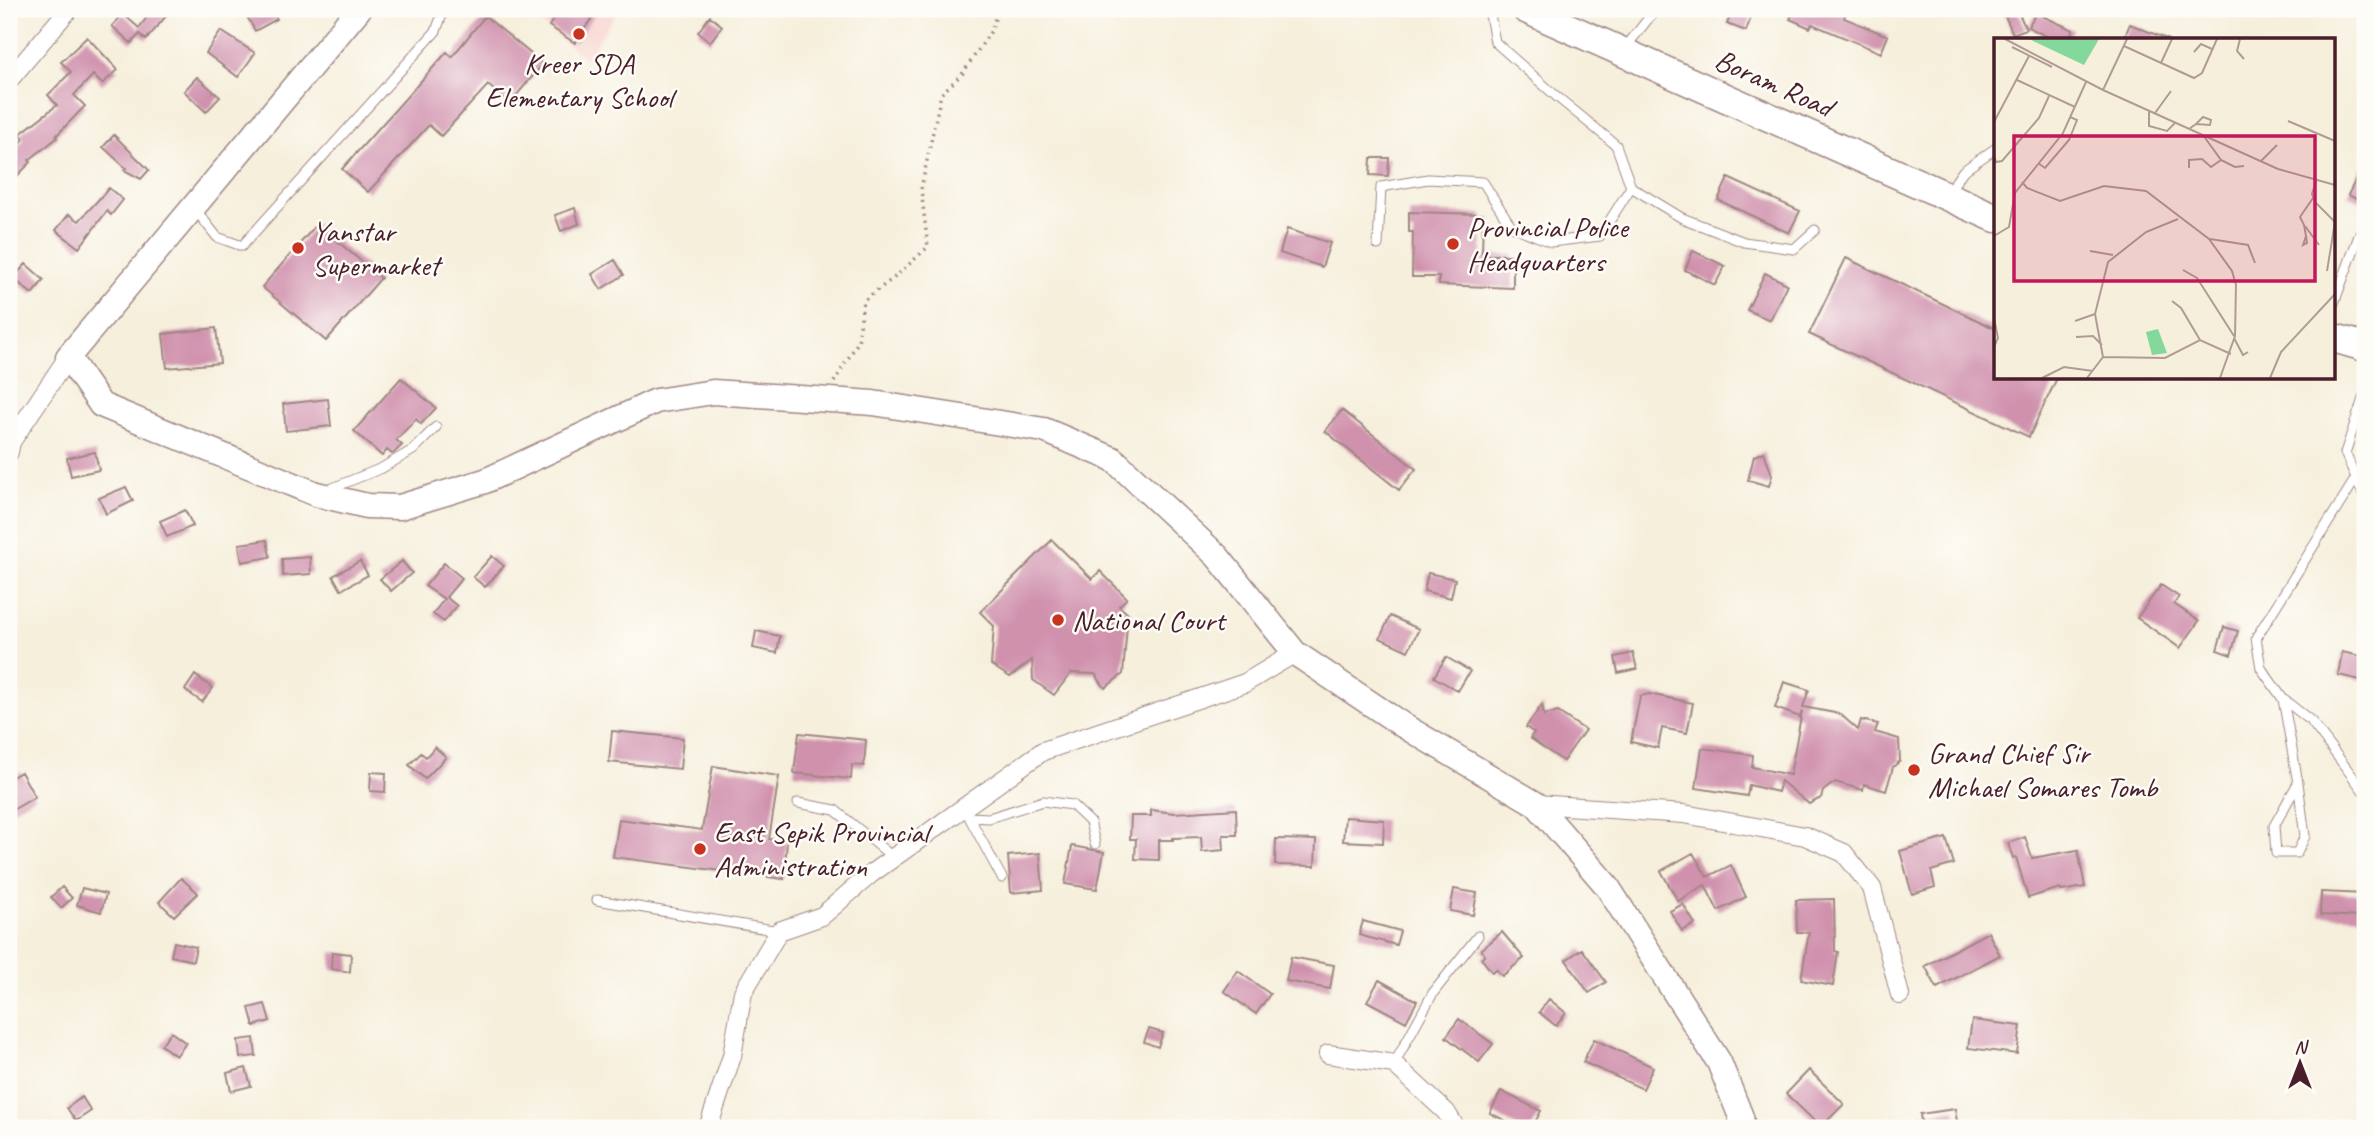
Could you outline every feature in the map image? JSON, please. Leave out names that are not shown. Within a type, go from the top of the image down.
[{"type":"main road","name":"Boram Road","points":[[1526,9],[1994,217]]},
{"type":"main road","points":[[2336,339],[2365,347]]},
{"type":"street","points":[[9,80],[69,9]]},
{"type":"street","points":[[9,452],[11,442],[68,357],[359,9]]},
{"type":"street","points":[[68,357],[101,405],[317,494],[367,506],[400,507],[485,481],[656,401],[713,392],[873,403],[1044,430],[1113,459],[1217,556],[1295,653],[1404,726],[1535,804],[1607,886],[1719,1062],[1743,1128]]},
{"type":"street","points":[[708,1128],[732,1056],[743,992],[779,931],[822,916],[894,858],[966,813],[1043,751],[1245,683],[1295,653]]},
{"type":"street","points":[[1535,804],[1684,814],[1805,836],[1844,853],[1872,888],[1900,995]]},
{"type":"street","points":[[1328,1054],[1394,1064],[1446,1112],[1455,1128]]},
{"type":"lane","points":[[194,208],[216,237],[242,246],[436,31],[444,9]]},
{"type":"lane","points":[[1489,9],[1495,42],[1616,145],[1631,187],[1682,218],[1744,242],[1794,249],[1815,230]]},
{"type":"lane","points":[[1622,52],[1656,9]]},
{"type":"lane","points":[[1946,196],[1963,171],[1994,149]]},
{"type":"lane","points":[[1378,245],[1381,187],[1427,179],[1483,182],[1511,226],[1551,242],[1600,236],[1631,187]]},
{"type":"lane","points":[[2336,298],[2360,233]]},
{"type":"lane","points":[[2365,393],[2346,453],[2365,498]]},
{"type":"lane","points":[[317,494],[392,462],[413,450],[436,427]]},
{"type":"lane","points":[[2357,478],[2256,638],[2261,668],[2283,699],[2311,721],[2365,793]]},
{"type":"lane","points":[[2283,699],[2298,783],[2305,835],[2297,853],[2276,853],[2274,826],[2298,783]]},
{"type":"lane","points":[[966,813],[989,818],[1043,801],[1072,805],[1090,822],[1095,844]]},
{"type":"lane","points":[[797,803],[835,810],[894,858]]},
{"type":"lane","points":[[966,813],[1002,878]]},
{"type":"lane","points":[[597,900],[779,931]]},
{"type":"lane","points":[[1394,1064],[1433,993],[1478,936]]},
{"type":"path","points":[[826,400],[837,374],[858,342],[863,302],[928,247],[921,189],[941,94],[964,73],[991,32],[998,9]]},
{"type":"shaded area","name":"Kreer SDA Elementary School","points":[[524,9],[619,9],[586,59]]},
{"type":"building","points":[[153,9],[172,9],[146,40],[140,34],[131,43],[112,26],[123,14],[139,28]]},
{"type":"building","points":[[243,9],[272,9],[277,19],[255,31]]},
{"type":"building","points":[[560,9],[598,9],[575,43],[549,26]]},
{"type":"building","points":[[1733,9],[1754,9],[1746,31],[1727,24]]},
{"type":"building","points":[[1776,9],[1847,9],[1844,18],[1888,36],[1881,53],[1812,24],[1810,28]]},
{"type":"building","points":[[2002,9],[2017,9],[2026,29],[2013,34]]},
{"type":"building","points":[[2036,13],[2073,30],[2069,38],[2050,38],[2028,27]]},
{"type":"building","points":[[485,16],[543,64],[510,103],[488,85],[441,136],[429,125],[368,192],[342,169],[447,52],[452,57]]},
{"type":"building","points":[[710,16],[722,26],[710,42],[698,32]]},
{"type":"building","points":[[2130,24],[2164,38],[2124,38]]},
{"type":"building","points":[[221,31],[255,53],[238,77],[206,53]]},
{"type":"building","points":[[87,37],[118,70],[102,84],[93,75],[74,95],[85,106],[57,138],[29,160],[31,162],[9,184],[9,154],[24,139],[20,134],[57,105],[48,95],[71,72],[61,62]]},
{"type":"building","points":[[197,77],[220,97],[206,112],[184,91]]},
{"type":"building","points":[[114,135],[149,170],[141,179],[124,170],[126,168],[103,147]]},
{"type":"building","points":[[1371,158],[1389,158],[1388,176],[1370,175]]},
{"type":"building","points":[[2365,161],[2365,203],[2348,195]]},
{"type":"building","points":[[1728,178],[1800,211],[1789,233],[1718,200]]},
{"type":"building","points":[[109,188],[123,200],[111,215],[107,211],[79,248],[56,230],[69,214],[79,221]]},
{"type":"building","points":[[575,208],[579,224],[561,231],[555,215]]},
{"type":"building","points":[[1409,212],[1483,214],[1482,255],[1513,255],[1513,288],[1439,285],[1439,277],[1412,277],[1413,232],[1409,232]]},
{"type":"building","points":[[317,224],[381,278],[326,341],[262,287]]},
{"type":"building","points":[[1287,229],[1330,243],[1322,267],[1280,253]]},
{"type":"building","points":[[1693,251],[1725,266],[1715,285],[1685,270]]},
{"type":"building","points":[[1846,258],[1994,328],[1994,380],[2056,380],[2029,437],[1809,334]]},
{"type":"building","points":[[615,260],[624,275],[601,289],[592,274]]},
{"type":"building","points":[[26,264],[44,280],[32,294],[13,278]]},
{"type":"building","points":[[1765,273],[1787,284],[1770,320],[1747,310]]},
{"type":"building","points":[[216,328],[220,363],[167,368],[163,334]]},
{"type":"building","points":[[401,378],[436,408],[421,424],[416,419],[396,440],[402,445],[394,453],[387,450],[382,456],[354,431]]},
{"type":"building","points":[[328,399],[331,426],[286,431],[283,404]]},
{"type":"building","points":[[1342,410],[1416,469],[1399,490],[1325,431]]},
{"type":"building","points":[[95,452],[99,470],[71,476],[67,458]]},
{"type":"building","points":[[1764,452],[1772,475],[1769,486],[1748,480],[1754,456]]},
{"type":"building","points":[[126,487],[133,501],[106,514],[99,498]]},
{"type":"building","points":[[185,510],[193,526],[167,537],[160,521]]},
{"type":"building","points":[[267,540],[270,557],[242,562],[239,544]]},
{"type":"building","name":"National Court","points":[[1052,540],[1092,579],[1100,571],[1127,598],[1119,606],[1128,614],[1123,674],[1105,688],[1095,674],[1071,673],[1054,695],[1033,680],[1032,660],[1010,677],[991,665],[994,626],[980,612]]},
{"type":"building","points":[[492,556],[504,566],[485,587],[473,577]]},
{"type":"building","points":[[310,557],[311,574],[283,576],[282,559]]},
{"type":"building","points":[[360,561],[368,575],[341,590],[333,576]]},
{"type":"building","points":[[402,561],[412,573],[391,591],[380,579]]},
{"type":"building","points":[[444,563],[462,578],[446,597],[457,606],[444,622],[433,614],[444,599],[425,586]]},
{"type":"building","points":[[1428,573],[1455,579],[1451,598],[1424,591]]},
{"type":"building","points":[[2161,585],[2179,597],[2174,604],[2199,621],[2180,648],[2137,618]]},
{"type":"building","points":[[1390,616],[1419,629],[1408,651],[1380,638]]},
{"type":"building","points":[[2224,627],[2238,631],[2231,655],[2217,650]]},
{"type":"building","points":[[756,631],[780,636],[777,653],[753,648]]},
{"type":"building","points":[[2342,652],[2365,657],[2365,681],[2338,675]]},
{"type":"building","points":[[1633,653],[1637,669],[1618,673],[1615,657]]},
{"type":"building","points":[[1446,657],[1470,671],[1458,691],[1434,677]]},
{"type":"building","points":[[195,675],[213,688],[202,702],[185,690]]},
{"type":"building","points":[[1784,682],[1809,690],[1803,707],[1840,714],[1858,730],[1861,720],[1878,724],[1875,732],[1899,739],[1900,761],[1893,767],[1886,791],[1864,784],[1863,790],[1835,782],[1823,791],[1821,798],[1809,804],[1781,781],[1778,792],[1749,785],[1747,796],[1696,788],[1702,748],[1753,755],[1752,767],[1790,775],[1802,711],[1800,717],[1775,708]]},
{"type":"building","points":[[1649,694],[1693,703],[1687,733],[1662,728],[1658,748],[1631,742],[1640,696]]},
{"type":"building","points":[[1542,705],[1544,715],[1558,712],[1585,730],[1563,761],[1530,738],[1534,733],[1526,727]]},
{"type":"building","points":[[612,731],[683,738],[680,769],[609,762]]},
{"type":"building","points":[[799,733],[866,740],[864,766],[852,765],[851,779],[794,773]]},
{"type":"building","points":[[435,747],[446,757],[425,779],[409,765],[421,753],[426,757]]},
{"type":"building","name":"East Sepik Provincial Administration","points":[[713,766],[779,776],[769,839],[787,841],[784,879],[613,857],[619,819],[702,830]]},
{"type":"building","points":[[21,772],[35,797],[9,812],[9,779]]},
{"type":"building","points":[[371,772],[386,773],[385,792],[370,791]]},
{"type":"building","points":[[1236,809],[1237,835],[1223,835],[1224,850],[1202,852],[1201,837],[1173,838],[1159,840],[1159,860],[1135,859],[1136,839],[1130,839],[1131,816],[1151,816],[1151,810],[1174,813]]},
{"type":"building","points":[[1345,817],[1384,820],[1383,843],[1343,841]]},
{"type":"building","points":[[2025,837],[2032,858],[2078,850],[2085,887],[2061,891],[2060,888],[2028,898],[2016,857],[2013,858],[2008,843]]},
{"type":"building","points":[[1946,838],[1954,864],[1931,871],[1935,887],[1912,894],[1900,851]]},
{"type":"building","points":[[1276,839],[1316,840],[1315,866],[1275,865]]},
{"type":"building","points":[[1072,846],[1104,852],[1097,889],[1065,884]]},
{"type":"building","points":[[1040,853],[1043,890],[1011,893],[1008,856]]},
{"type":"building","points":[[1693,853],[1707,877],[1731,865],[1746,897],[1718,911],[1705,885],[1678,901],[1661,871]]},
{"type":"building","points":[[181,878],[198,893],[174,916],[159,902]]},
{"type":"building","points":[[62,887],[72,898],[61,908],[51,897]]},
{"type":"building","points":[[82,888],[106,894],[101,912],[77,905]]},
{"type":"building","points":[[1454,889],[1477,893],[1473,915],[1450,911]]},
{"type":"building","points":[[2321,892],[2365,894],[2365,917],[2320,915]]},
{"type":"building","points":[[1834,899],[1835,951],[1838,952],[1833,986],[1801,980],[1809,932],[1797,932],[1796,900]]},
{"type":"building","points":[[1683,904],[1695,924],[1682,931],[1670,911]]},
{"type":"building","points":[[1363,921],[1400,931],[1396,945],[1359,935]]},
{"type":"building","points":[[1502,932],[1524,958],[1502,976],[1496,969],[1492,972],[1481,958],[1485,955],[1481,950]]},
{"type":"building","points":[[1988,932],[2000,955],[1937,988],[1925,966]]},
{"type":"building","points":[[174,942],[196,947],[193,961],[171,956]]},
{"type":"building","points":[[1582,949],[1606,982],[1589,993],[1566,960]]},
{"type":"building","points":[[332,952],[351,954],[350,972],[331,969]]},
{"type":"building","points":[[1291,957],[1334,965],[1330,989],[1286,981]]},
{"type":"building","points":[[1238,971],[1270,994],[1256,1014],[1224,991]]},
{"type":"building","points":[[1379,980],[1417,1001],[1406,1022],[1367,1001]]},
{"type":"building","points":[[1549,999],[1566,1013],[1556,1026],[1539,1012]]},
{"type":"building","points":[[265,1004],[270,1021],[254,1026],[249,1008]]},
{"type":"building","points":[[1459,1019],[1493,1044],[1479,1062],[1446,1037]]},
{"type":"building","points":[[1972,1020],[2021,1026],[2017,1054],[1968,1048]]},
{"type":"building","points":[[1149,1029],[1163,1033],[1158,1047],[1144,1042]]},
{"type":"building","points":[[171,1032],[186,1043],[176,1056],[161,1045]]},
{"type":"building","points":[[254,1038],[256,1056],[240,1058],[238,1040]]},
{"type":"building","points":[[1594,1039],[1653,1067],[1643,1089],[1583,1062]]},
{"type":"building","points":[[246,1068],[251,1086],[231,1091],[227,1073]]},
{"type":"building","points":[[1809,1070],[1844,1104],[1821,1127],[1786,1094]]},
{"type":"building","points":[[1501,1091],[1541,1111],[1532,1128],[1520,1128],[1490,1113]]},
{"type":"building","points":[[82,1097],[91,1111],[76,1121],[67,1108]]},
{"type":"building","points":[[1955,1109],[1958,1128],[1922,1128],[1920,1114]]},
{"type":"place","name":"Kreer SDA Elementary School","points":[[579,34]]},
{"type":"place","name":"Provincial Police Headquarters","points":[[1453,244]]},
{"type":"place","name":"Yanstar Supermarket","points":[[298,248]]},
{"type":"place","name":"National Court","points":[[1058,620]]},
{"type":"place","name":"Grand Chief Sir Michael Somares Tomb","points":[[1914,770]]},
{"type":"place","name":"East Sepik Provincial Administration","points":[[700,849]]}]
